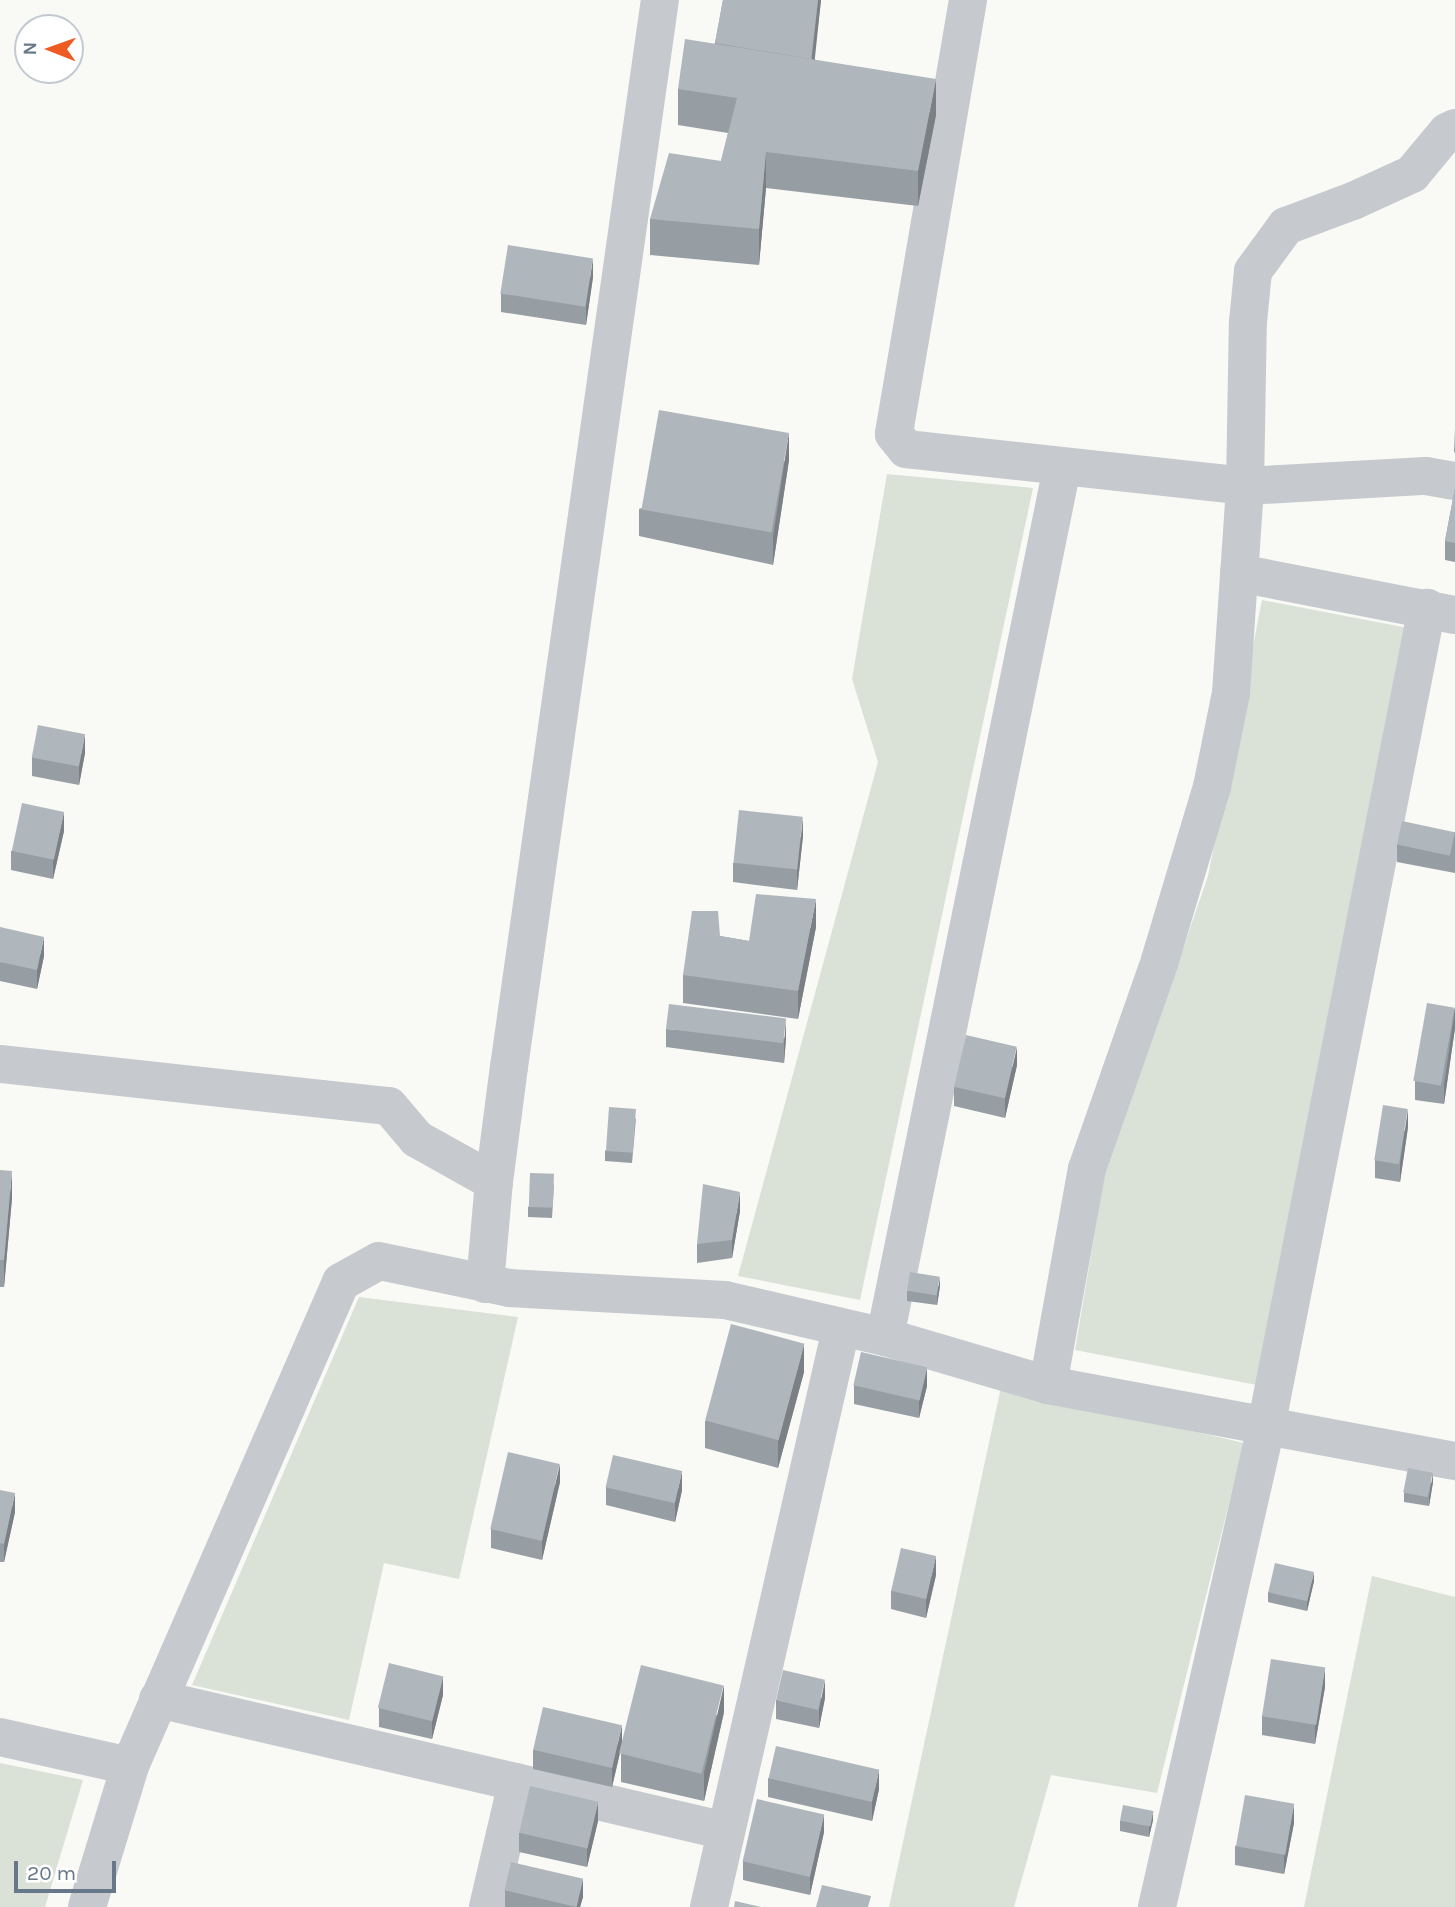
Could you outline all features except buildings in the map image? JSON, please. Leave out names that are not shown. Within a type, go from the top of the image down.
[{"type":"street","points":[[485,1284],[494,1182],[660,0]]},
{"type":"street","points":[[968,0],[894,435],[906,449],[1245,486],[1426,476],[1455,481]]},
{"type":"street","points":[[1048,1385],[1087,1169],[1160,960],[1212,788],[1231,693],[1245,486],[1248,322],[1253,271],[1286,226],[1353,201],[1412,174],[1447,132],[1455,128]]},
{"type":"street","points":[[885,1337],[1062,468]]},
{"type":"street","points":[[1157,1907],[1266,1427],[1441,612],[1239,573]]},
{"type":"street","points":[[0,1065],[389,1106],[417,1139],[494,1182]]},
{"type":"street","points":[[87,1907],[130,1766],[341,1282],[379,1261],[509,1288],[725,1300],[841,1329],[885,1337],[1048,1385],[1455,1461]]},
{"type":"street","points":[[709,1907],[841,1329]]},
{"type":"street","points":[[158,1699],[726,1831]]},
{"type":"street","points":[[0,1737],[130,1766]]},
{"type":"street","points":[[488,1907],[517,1783]]},
{"type":"shaded area","points":[[887,474],[1033,488],[860,1300],[738,1276],[878,762],[852,679]]},
{"type":"shaded area","points":[[1262,600],[1408,628],[1262,1386],[1075,1350],[1104,1178],[1208,876]]},
{"type":"shaded area","points":[[359,1297],[518,1317],[459,1579],[384,1563],[349,1720],[192,1685]]},
{"type":"shaded area","points":[[1001,1387],[1244,1443],[1157,1793],[1051,1775],[1014,1907],[889,1907]]},
{"type":"shaded area","points":[[1372,1576],[1455,1597],[1455,1907],[1304,1907]]},
{"type":"shaded area","points":[[0,1763],[83,1780],[45,1907],[0,1907]]}]
